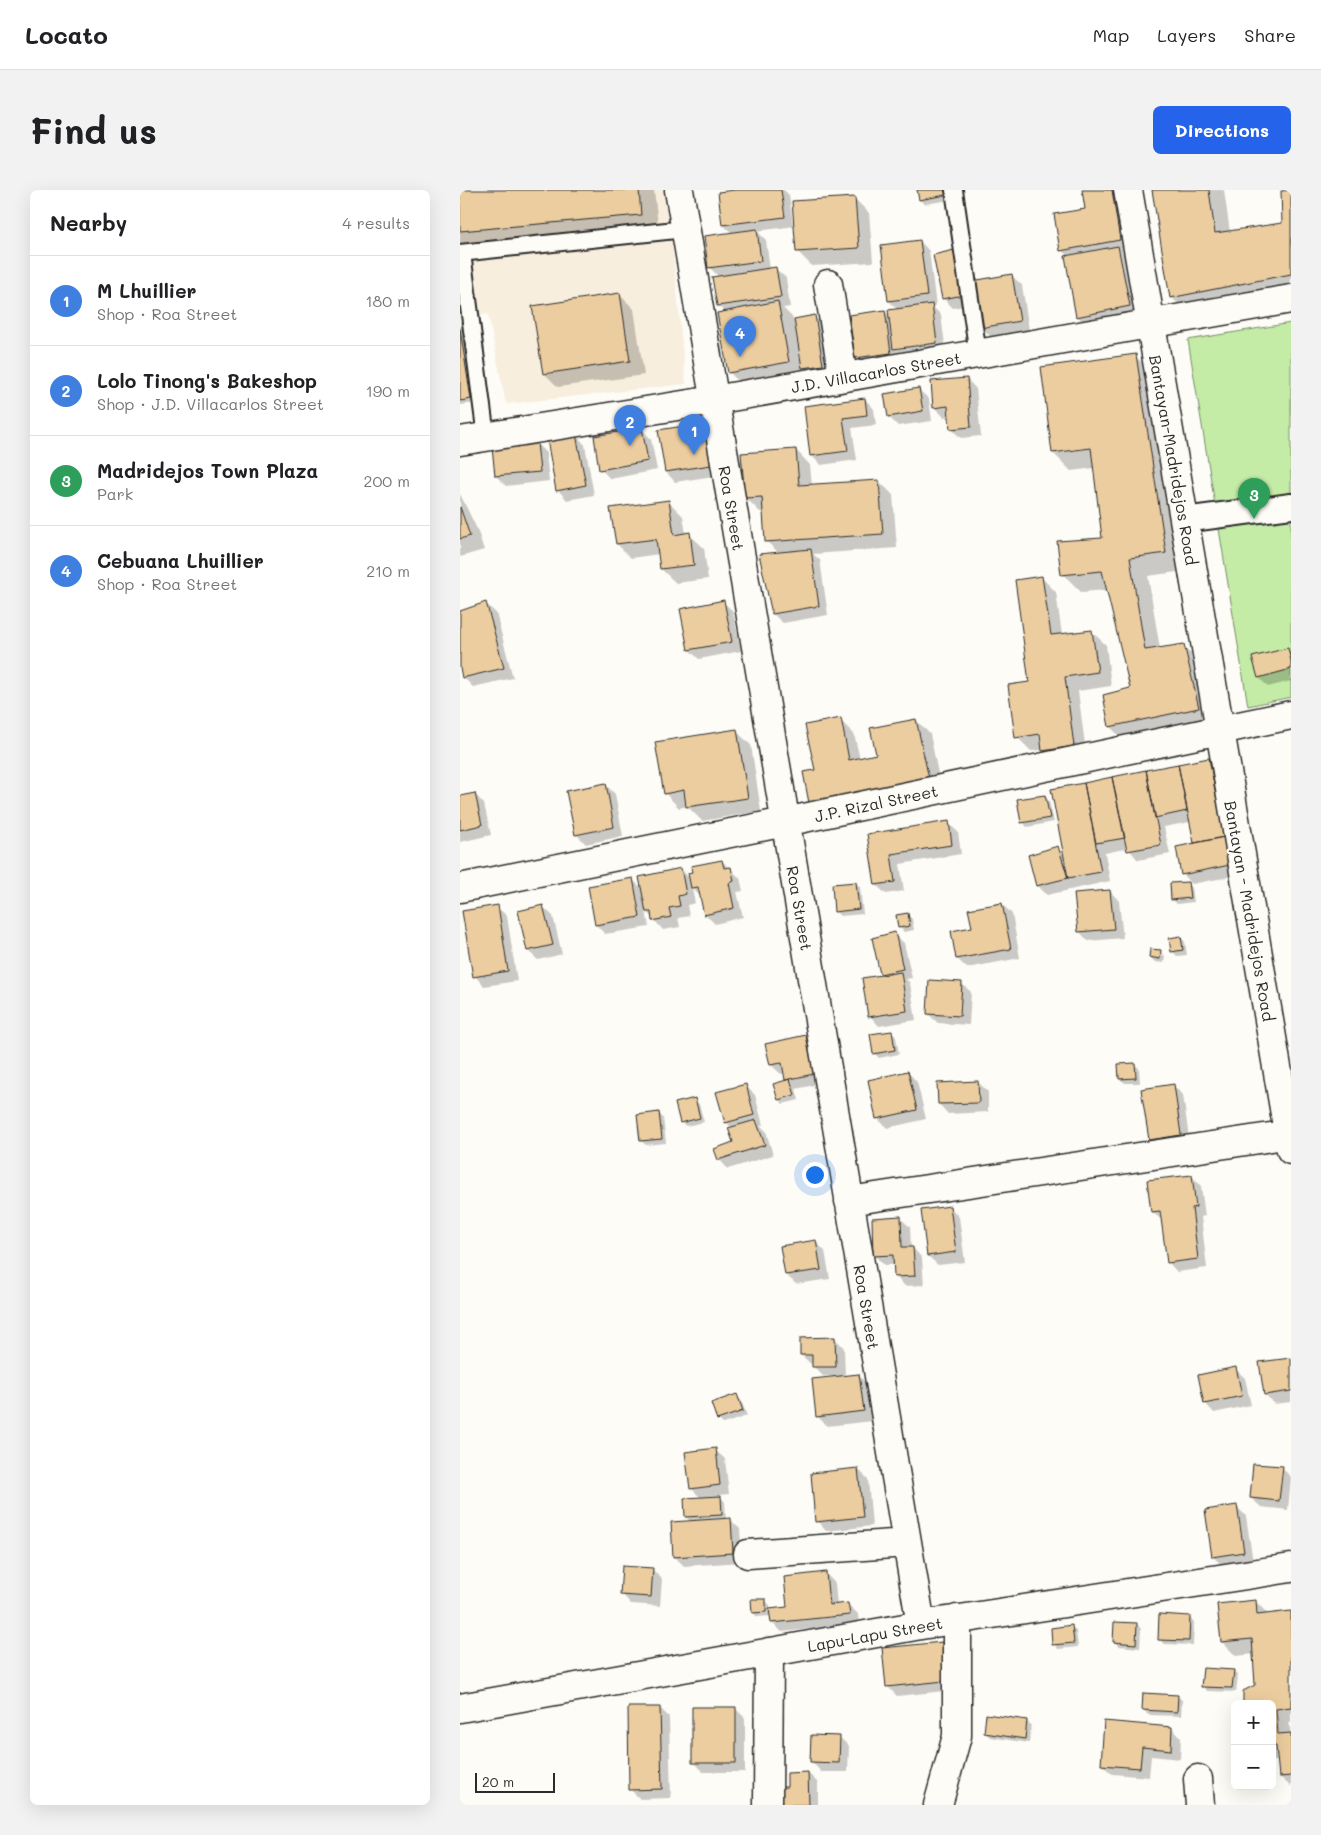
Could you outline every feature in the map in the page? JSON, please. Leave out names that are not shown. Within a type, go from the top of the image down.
[{"type":"street","name":"Roa Street","points":[[679,190],[921,1625]]},
{"type":"street","name":"Bantayan-Madridejos Road","points":[[1128,190],[1220,730]]},
{"type":"street","points":[[828,284],[843,377]]},
{"type":"street","name":"J.D. Villacarlos Street","points":[[473,439],[714,400],[1291,300]]},
{"type":"street","points":[[1184,520],[1291,506]]},
{"type":"street","name":"J.P. Rizal Street","points":[[460,888],[786,822],[1291,715]]},
{"type":"street","name":"Bantayan - Madridejos Road","points":[[1220,730],[1290,1140]]},
{"type":"street","points":[[849,1201],[1290,1140]]},
{"type":"street","points":[[748,1554],[907,1543]]},
{"type":"street","name":"Lapu-Lapu Street","points":[[460,1708],[921,1625],[1291,1568]]},
{"type":"street","points":[[938,1805],[957,1736],[957,1619]]},
{"type":"street","points":[[768,1805],[769,1652]]},
{"type":"lane","points":[[954,190],[978,354]]},
{"type":"lane","points":[[473,439],[461,253],[686,229]]},
{"type":"shaded area","points":[[460,190],[667,190],[686,384],[506,404],[488,314],[460,318]]},
{"type":"green space","points":[[1291,323],[1291,697],[1248,706],[1188,340]]},
{"type":"building","points":[[460,190],[639,190],[641,215],[460,231]]},
{"type":"building","points":[[781,190],[785,217],[722,225],[718,192]]},
{"type":"building","points":[[917,190],[945,190],[946,195],[919,200]]},
{"type":"building","points":[[1082,190],[1112,190],[1120,240],[1060,251],[1054,214],[1085,209]]},
{"type":"building","points":[[1152,190],[1209,190],[1215,233],[1282,223],[1281,191],[1291,190],[1291,274],[1170,298]]},
{"type":"building","points":[[855,197],[859,248],[796,252],[792,201]]},
{"type":"building","points":[[757,229],[761,261],[708,268],[704,236]]},
{"type":"building","points":[[920,240],[927,296],[888,301],[881,245]]},
{"type":"building","points":[[1118,246],[1130,306],[1076,317],[1065,256]]},
{"type":"building","points":[[954,250],[964,295],[942,299],[933,255]]},
{"type":"building","points":[[776,267],[781,297],[717,306],[712,277]]},
{"type":"building","points":[[1012,274],[1020,321],[980,328],[972,281]]},
{"type":"building","points":[[620,293],[630,361],[543,374],[532,306]]},
{"type":"building","points":[[778,301],[789,362],[728,373],[717,313]]},
{"type":"building","points":[[932,304],[937,343],[893,349],[888,310]]},
{"type":"building","points":[[885,310],[891,353],[855,358],[849,315]]},
{"type":"building","points":[[815,315],[823,365],[802,368],[794,319]]},
{"type":"building","points":[[460,329],[471,399],[460,401]]},
{"type":"building","points":[[1136,354],[1166,553],[1130,558],[1145,650],[1184,644],[1199,708],[1109,727],[1103,695],[1130,688],[1102,571],[1061,575],[1057,541],[1102,538],[1091,448],[1052,453],[1041,367]]},
{"type":"building","points":[[967,378],[971,427],[950,429],[948,406],[933,408],[931,381]]},
{"type":"building","points":[[919,388],[923,411],[888,417],[884,394]]},
{"type":"building","points":[[865,398],[867,415],[843,418],[848,451],[810,456],[804,406]]},
{"type":"building","points":[[704,423],[711,465],[665,472],[658,430]]},
{"type":"building","points":[[642,428],[648,461],[599,470],[594,436]]},
{"type":"building","points":[[576,434],[586,485],[556,491],[547,439]]},
{"type":"building","points":[[537,442],[540,472],[495,476],[492,447]]},
{"type":"building","points":[[796,449],[799,485],[879,480],[883,534],[765,542],[762,497],[745,498],[741,453]]},
{"type":"building","points":[[669,500],[674,535],[690,532],[694,565],[660,569],[656,539],[616,544],[610,508]]},
{"type":"building","points":[[460,507],[470,536],[460,539]]},
{"type":"building","points":[[811,549],[819,606],[772,614],[759,554]]},
{"type":"building","points":[[1042,576],[1051,635],[1092,630],[1098,672],[1065,677],[1074,746],[1042,751],[1040,734],[1015,738],[1008,685],[1029,682],[1015,580]]},
{"type":"building","points":[[724,600],[732,642],[688,650],[680,609]]},
{"type":"building","points":[[486,602],[504,668],[462,678],[460,667],[460,611]]},
{"type":"building","points":[[1288,648],[1291,669],[1258,678],[1252,657]]},
{"type":"building","points":[[841,718],[849,760],[876,754],[870,728],[916,719],[929,779],[809,803],[803,772],[815,770],[805,725]]},
{"type":"building","points":[[737,729],[748,798],[686,807],[684,790],[664,794],[655,742]]},
{"type":"building","points":[[1209,758],[1224,837],[1194,843],[1178,764]]},
{"type":"building","points":[[1178,764],[1187,811],[1155,818],[1146,770]]},
{"type":"building","points":[[1146,770],[1161,845],[1127,851],[1112,777]]},
{"type":"building","points":[[1112,777],[1125,838],[1096,843],[1084,783]]},
{"type":"building","points":[[606,783],[614,827],[575,835],[566,791]]},
{"type":"building","points":[[1084,783],[1101,872],[1068,878],[1051,789]]},
{"type":"building","points":[[475,793],[482,825],[460,830],[460,796]]},
{"type":"building","points":[[1045,795],[1050,818],[1021,823],[1017,799]]},
{"type":"building","points":[[949,821],[952,845],[891,854],[895,882],[875,885],[867,834]]},
{"type":"building","points":[[1224,837],[1230,865],[1181,875],[1176,847]]},
{"type":"building","points":[[1058,846],[1068,878],[1036,886],[1028,855]]},
{"type":"building","points":[[722,860],[724,868],[731,867],[734,881],[729,883],[734,908],[704,915],[698,887],[691,888],[688,873],[692,872],[691,866]]},
{"type":"building","points":[[681,868],[686,894],[678,896],[680,906],[669,908],[671,917],[652,921],[651,912],[646,912],[639,877]]},
{"type":"building","points":[[633,878],[640,917],[595,925],[588,886]]},
{"type":"building","points":[[856,882],[859,909],[834,912],[832,884]]},
{"type":"building","points":[[1188,882],[1190,898],[1171,900],[1170,883]]},
{"type":"building","points":[[1110,890],[1114,929],[1078,932],[1074,893]]},
{"type":"building","points":[[1002,903],[1011,949],[956,959],[951,931],[972,927],[968,909]]},
{"type":"building","points":[[498,905],[508,971],[473,977],[462,911]]},
{"type":"building","points":[[543,905],[553,945],[527,951],[518,911]]},
{"type":"building","points":[[908,913],[910,926],[898,928],[896,915]]},
{"type":"building","points":[[895,932],[903,969],[880,974],[872,938]]},
{"type":"building","points":[[1181,936],[1183,950],[1171,952],[1169,938]]},
{"type":"building","points":[[1150,949],[1161,950],[1160,959],[1149,957]]},
{"type":"building","points":[[901,972],[907,1011],[868,1017],[862,978]]},
{"type":"building","points":[[929,980],[962,982],[960,1016],[927,1014]]},
{"type":"building","points":[[892,1031],[895,1050],[873,1054],[870,1034]]},
{"type":"building","points":[[806,1035],[814,1074],[785,1080],[782,1063],[770,1065],[765,1044]]},
{"type":"building","points":[[1135,1063],[1136,1078],[1119,1079],[1118,1064]]},
{"type":"building","points":[[908,1071],[917,1110],[876,1119],[868,1080]]},
{"type":"building","points":[[790,1079],[795,1095],[778,1100],[773,1084]]},
{"type":"building","points":[[978,1081],[979,1103],[938,1104],[937,1083]]},
{"type":"building","points":[[746,1084],[754,1115],[725,1123],[716,1092]]},
{"type":"building","points":[[1174,1084],[1181,1135],[1149,1140],[1141,1089]]},
{"type":"building","points":[[695,1098],[700,1118],[680,1123],[675,1103]]},
{"type":"building","points":[[659,1112],[662,1139],[640,1141],[637,1115]]},
{"type":"building","points":[[756,1120],[765,1145],[718,1160],[714,1149],[733,1142],[728,1128]]},
{"type":"building","points":[[1192,1175],[1196,1207],[1192,1208],[1198,1259],[1167,1263],[1160,1211],[1151,1212],[1147,1180]]},
{"type":"building","points":[[950,1206],[956,1252],[927,1256],[921,1210]]},
{"type":"building","points":[[901,1216],[902,1247],[913,1247],[915,1276],[894,1277],[893,1255],[873,1256],[872,1218]]},
{"type":"building","points":[[816,1240],[821,1270],[785,1275],[780,1246]]},
{"type":"building","points":[[835,1337],[836,1367],[812,1367],[812,1355],[800,1355],[800,1338]]},
{"type":"building","points":[[1291,1358],[1291,1391],[1264,1395],[1259,1362]]},
{"type":"building","points":[[1236,1367],[1242,1396],[1204,1404],[1198,1375]]},
{"type":"building","points":[[859,1374],[864,1411],[816,1417],[812,1379]]},
{"type":"building","points":[[737,1394],[743,1411],[717,1420],[711,1403]]},
{"type":"building","points":[[716,1448],[720,1485],[690,1489],[685,1452]]},
{"type":"building","points":[[1253,1464],[1283,1466],[1279,1501],[1250,1498]]},
{"type":"building","points":[[858,1468],[863,1517],[815,1522],[811,1473]]},
{"type":"building","points":[[721,1496],[722,1515],[685,1517],[684,1498]]},
{"type":"building","points":[[1237,1505],[1244,1552],[1212,1557],[1205,1510]]},
{"type":"building","points":[[731,1518],[733,1553],[673,1557],[671,1522]]},
{"type":"building","points":[[622,1566],[653,1568],[651,1597],[620,1595]]},
{"type":"building","points":[[826,1572],[829,1605],[848,1603],[850,1615],[771,1623],[769,1609],[787,1607],[784,1577]]},
{"type":"building","points":[[751,1599],[766,1599],[766,1612],[752,1613]]},
{"type":"building","points":[[1256,1600],[1257,1615],[1291,1611],[1291,1707],[1276,1709],[1276,1700],[1243,1700],[1243,1691],[1255,1685],[1252,1639],[1221,1642],[1217,1604]]},
{"type":"building","points":[[1159,1614],[1190,1616],[1189,1641],[1158,1640]]},
{"type":"building","points":[[1114,1622],[1137,1623],[1136,1644],[1113,1642]]},
{"type":"building","points":[[1072,1625],[1074,1643],[1052,1645],[1051,1628]]},
{"type":"building","points":[[942,1642],[945,1681],[886,1687],[882,1648]]},
{"type":"building","points":[[1203,1668],[1234,1670],[1232,1688],[1201,1687]]},
{"type":"building","points":[[1143,1693],[1178,1695],[1177,1712],[1142,1710]]},
{"type":"building","points":[[628,1707],[660,1707],[662,1789],[629,1790]]},
{"type":"building","points":[[692,1707],[736,1707],[736,1763],[692,1763]]},
{"type":"building","points":[[1276,1709],[1278,1734],[1291,1733],[1291,1776],[1279,1777],[1276,1746]]},
{"type":"building","points":[[986,1714],[1027,1720],[1025,1739],[984,1733]]},
{"type":"building","points":[[1104,1721],[1172,1727],[1171,1750],[1142,1747],[1140,1768],[1101,1765]]},
{"type":"building","points":[[811,1735],[840,1736],[839,1763],[810,1762]]},
{"type":"building","points":[[808,1772],[809,1805],[772,1805],[772,1787],[787,1787],[787,1773]]},
{"type":"place","name":"Cebuana Lhuillier","points":[[740,357]]},
{"type":"place","name":"Lolo Tinong's Bakeshop","points":[[630,446]]},
{"type":"place","name":"M Lhuillier","points":[[694,455]]},
{"type":"place","name":"Madridejos Town Plaza","points":[[1254,519]]}]
